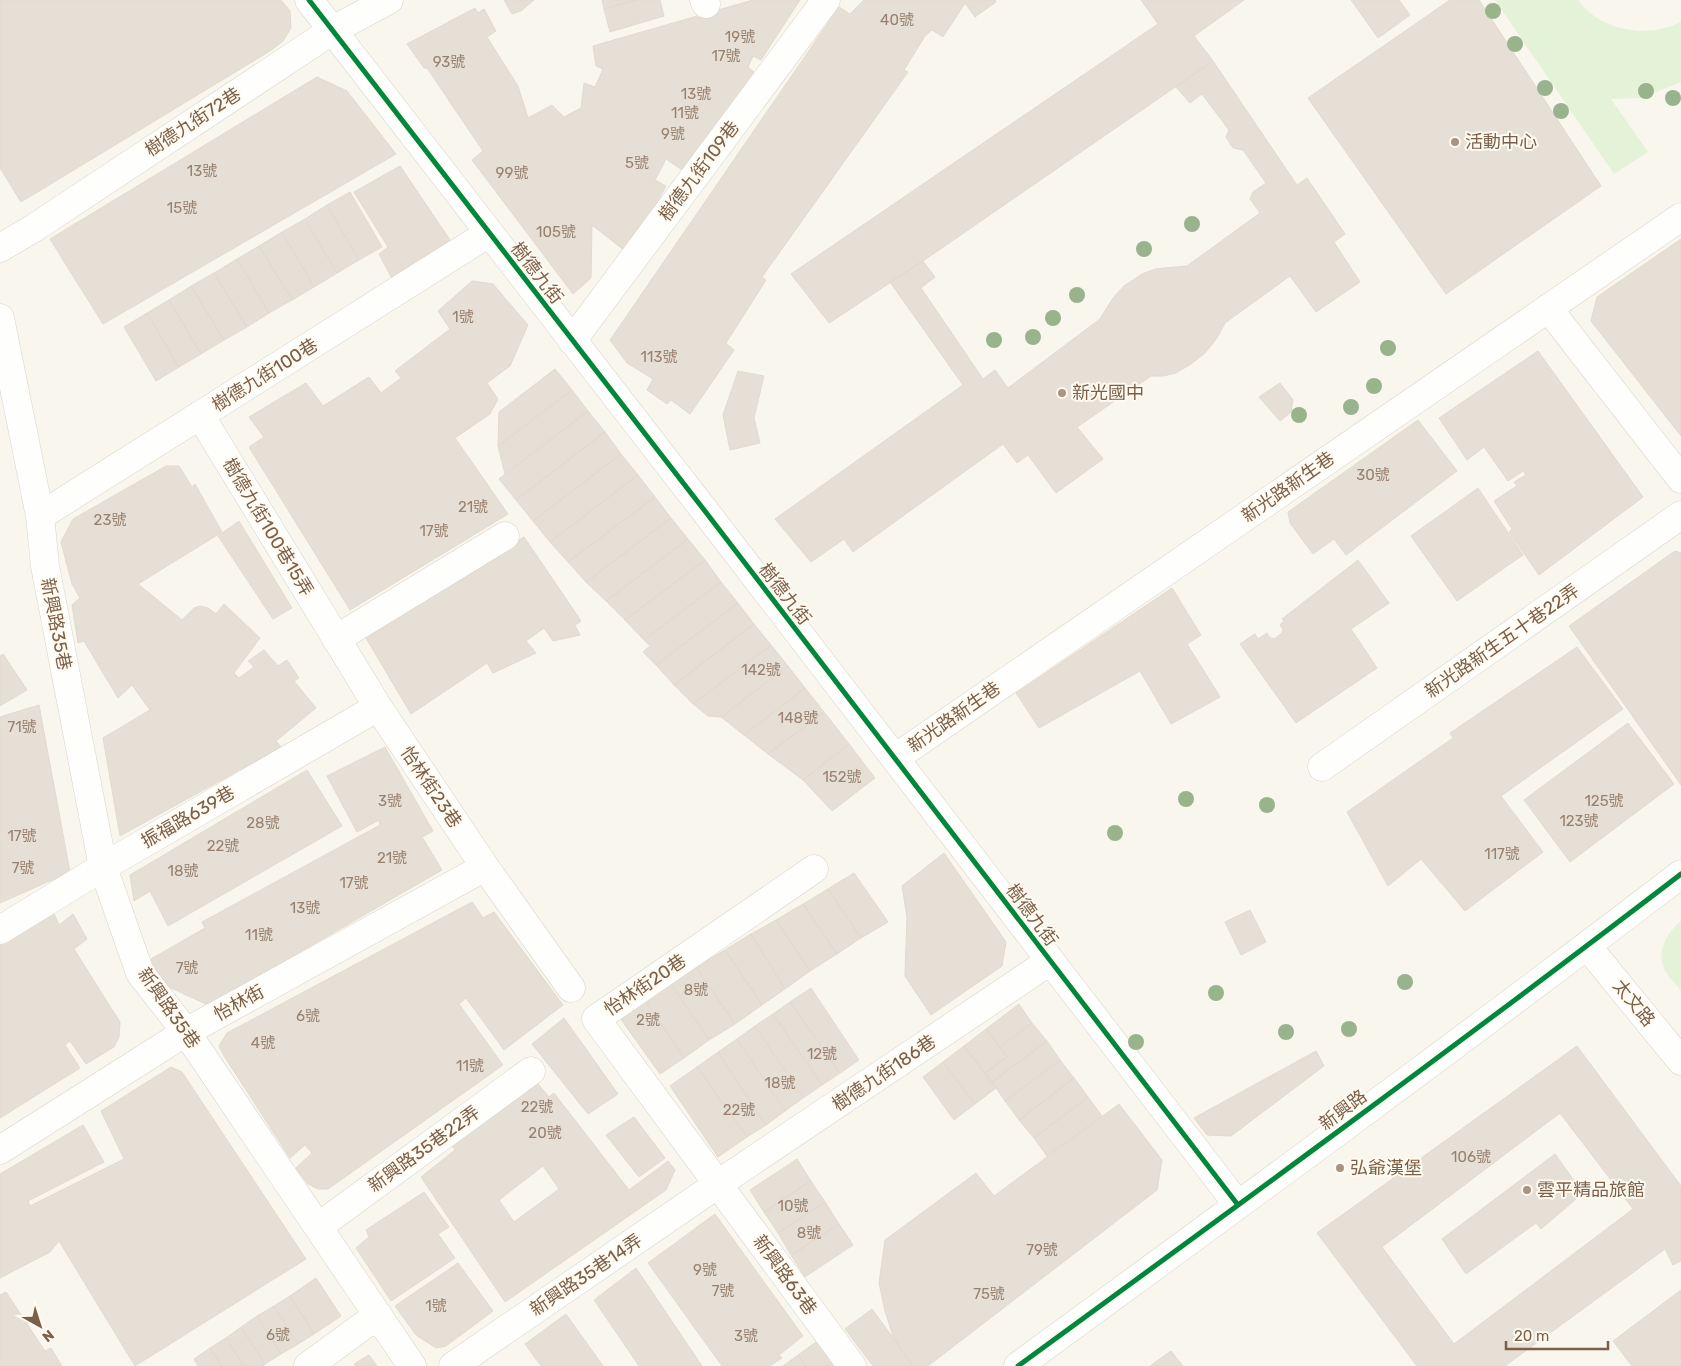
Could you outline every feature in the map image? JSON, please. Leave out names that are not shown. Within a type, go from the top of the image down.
[{"type":"street","name":"樹德九街","points":[[309,0],[1238,1205]]},
{"type":"street","name":"樹德九街72巷","points":[[0,248],[34,228],[333,30],[389,0]]},
{"type":"street","name":"樹德九街109巷","points":[[572,341],[826,0]]},
{"type":"street","name":"新光路新生巷","points":[[894,758],[1681,217]]},
{"type":"street","name":"樹德九街100巷","points":[[40,516],[489,233]]},
{"type":"street","points":[[1548,308],[1681,479]]},
{"type":"street","name":"新興路35巷","points":[[0,318],[40,516],[45,566],[104,867],[140,973],[186,1032],[412,1366]]},
{"type":"street","name":"樹德九街100巷15弄","points":[[200,415],[378,707]]},
{"type":"street","name":"新光路新生五十巷22弄","points":[[1322,767],[1681,515]]},
{"type":"street","points":[[336,639],[504,536]]},
{"type":"street","name":"振福路639巷","points":[[0,930],[378,707]]},
{"type":"street","name":"怡林街23巷","points":[[378,707],[485,867]]},
{"type":"street","points":[[485,867],[571,988]]},
{"type":"street","name":"怡林街","points":[[0,1150],[186,1032],[485,867]]},
{"type":"street","name":"怡林街20巷","points":[[718,1184],[596,1019],[814,869]]},
{"type":"street","name":"新興路","points":[[1018,1366],[1238,1205],[1681,874]]},
{"type":"street","name":"太文路","points":[[1587,946],[1681,1061]]},
{"type":"street","name":"樹德九街186巷","points":[[718,1184],[1050,961]]},
{"type":"street","name":"新興路35巷22弄","points":[[318,1227],[531,1071]]},
{"type":"street","name":"新興路35巷14弄","points":[[453,1366],[718,1184]]},
{"type":"street","name":"新興路63巷","points":[[718,1184],[852,1366]]},
{"type":"street","points":[[308,1366],[378,1315]]},
{"type":"green space","points":[[1495,0],[1578,0],[1587,11],[1599,19],[1625,29],[1640,31],[1668,27],[1681,22],[1681,82],[1642,98],[1611,99],[1648,152],[1614,174]]},
{"type":"green space","points":[[1681,921],[1681,991],[1665,970],[1662,962],[1662,950],[1666,939]]},
{"type":"building","points":[[0,0],[281,0],[290,11],[291,28],[283,41],[270,51],[21,202],[0,168]]},
{"type":"building","points":[[504,0],[534,0],[521,11],[512,14]]},
{"type":"building","points":[[602,0],[636,0],[604,9]]},
{"type":"building","points":[[636,0],[660,0],[664,16],[610,32],[604,9]]},
{"type":"building","points":[[753,0],[800,0],[761,60],[753,56],[748,67],[755,73],[688,174],[666,159],[655,180],[666,186],[656,204],[662,208],[629,254],[592,225],[591,278],[573,294],[472,160],[483,151],[427,68],[424,68],[407,44],[475,8],[478,13],[484,9],[496,31],[487,37],[518,86],[528,118],[552,105],[564,117],[581,108],[584,83],[595,87],[603,69],[596,66],[593,46]]},
{"type":"building","points":[[864,0],[995,0],[996,2],[975,17],[965,3],[943,37],[932,30],[925,36],[904,70],[908,72],[762,277],[766,280],[726,343],[734,350],[690,414],[671,400],[667,404],[647,390],[653,379],[627,363],[610,340],[839,7],[850,14]]},
{"type":"building","points":[[1141,0],[1244,0],[1194,36],[1213,61],[923,261],[829,323],[791,274],[1158,24]]},
{"type":"building","points":[[1351,0],[1399,0],[1410,15],[1378,38]]},
{"type":"building","name":"活動中心","points":[[1450,0],[1479,0],[1601,186],[1446,294],[1308,98]]},
{"type":"building","points":[[1213,61],[1297,185],[1307,178],[1345,234],[1334,242],[1360,282],[1316,312],[1290,276],[1225,323],[1217,338],[1205,353],[1191,364],[1176,373],[1151,376],[1077,427],[1103,459],[1056,493],[1028,455],[1017,463],[1003,444],[853,552],[844,539],[811,562],[775,519],[963,385],[890,282],[923,261],[935,277],[921,288],[983,379],[995,370],[1008,388],[1100,319],[1113,298],[1124,286],[1142,274],[1155,269],[1187,266],[1260,213],[1250,199],[1253,192],[1266,183],[1243,150],[1233,148],[1226,137],[1229,130],[1202,94],[1190,103],[1176,87]]},
{"type":"building","points":[[317,77],[347,91],[396,154],[103,324],[50,239]]},
{"type":"building","points":[[400,166],[450,240],[391,277],[379,254],[388,247],[354,192]]},
{"type":"building","points":[[350,192],[382,247],[359,260],[327,205]]},
{"type":"building","points":[[327,205],[359,260],[337,273],[305,219]]},
{"type":"building","points":[[305,219],[337,273],[314,287],[282,232]]},
{"type":"building","points":[[282,232],[314,287],[292,300],[259,246]]},
{"type":"building","points":[[1681,239],[1681,436],[1591,321],[1597,297]]},
{"type":"building","points":[[259,246],[292,300],[269,313],[237,259]]},
{"type":"building","points":[[237,259],[269,313],[247,327],[214,273]]},
{"type":"building","points":[[214,273],[247,327],[224,340],[191,286]]},
{"type":"building","points":[[472,281],[493,284],[528,325],[510,366],[487,383],[498,399],[490,414],[455,438],[508,514],[350,610],[249,447],[264,437],[249,417],[306,383],[323,406],[369,377],[381,393],[401,378],[395,371],[450,329],[438,311]]},
{"type":"building","points":[[191,286],[224,340],[201,354],[169,300]]},
{"type":"building","points":[[169,300],[201,354],[179,367],[147,313]]},
{"type":"building","points":[[147,313],[179,367],[156,381],[124,327]]},
{"type":"building","points":[[1538,351],[1643,497],[1539,575],[1509,532],[1512,529],[1494,501],[1517,486],[1514,482],[1526,475],[1523,471],[1508,481],[1484,447],[1467,460],[1439,418]]},
{"type":"building","points":[[555,369],[572,390],[498,446],[499,412]]},
{"type":"building","points":[[738,371],[764,376],[754,418],[760,443],[730,450],[723,415]]},
{"type":"building","points":[[1280,383],[1293,400],[1291,412],[1280,421],[1259,397]]},
{"type":"building","points":[[572,390],[588,411],[505,474],[498,446]]},
{"type":"building","points":[[588,411],[605,432],[516,500],[499,479]]},
{"type":"building","points":[[1418,420],[1457,471],[1346,555],[1334,539],[1313,554],[1290,523],[1288,512]]},
{"type":"building","points":[[605,432],[621,454],[533,521],[516,500]]},
{"type":"building","points":[[621,454],[638,475],[550,542],[533,521]]},
{"type":"building","points":[[166,466],[179,466],[192,487],[195,484],[222,532],[138,584],[182,620],[194,608],[200,606],[208,608],[216,614],[224,604],[260,638],[234,673],[239,678],[254,667],[248,661],[264,650],[278,666],[287,660],[299,678],[294,681],[316,708],[276,741],[281,747],[120,836],[103,738],[150,710],[132,685],[118,698],[84,641],[78,643],[72,605],[80,598],[72,584],[61,542],[73,519]]},
{"type":"building","points":[[638,475],[655,497],[568,562],[550,542]]},
{"type":"building","points":[[1478,488],[1523,555],[1457,601],[1411,536]]},
{"type":"building","points":[[655,497],[671,518],[586,582],[568,562]]},
{"type":"building","points":[[671,518],[688,539],[606,601],[586,582]]},
{"type":"building","points":[[239,521],[292,608],[273,619],[218,536]]},
{"type":"building","points":[[524,537],[581,621],[575,625],[580,635],[553,641],[544,628],[526,641],[536,653],[493,673],[487,663],[411,714],[366,638]]},
{"type":"building","points":[[688,539],[705,560],[625,620],[606,601]]},
{"type":"building","points":[[1675,551],[1681,553],[1681,785],[1569,626]]},
{"type":"building","points":[[705,560],[721,582],[644,640],[625,620]]},
{"type":"building","points":[[1358,560],[1389,603],[1351,629],[1377,668],[1296,723],[1240,644],[1255,634],[1258,639],[1267,633],[1269,637],[1274,639],[1282,633],[1283,629],[1280,625],[1284,621],[1282,619]]},
{"type":"building","points":[[721,582],[738,603],[656,665],[643,652],[650,646],[644,640]]},
{"type":"building","points":[[1172,588],[1201,635],[1187,644],[1220,697],[1171,724],[1140,671],[1039,728],[1016,693]]},
{"type":"building","points":[[738,603],[754,624],[674,685],[656,665]]},
{"type":"building","points":[[754,624],[771,645],[693,704],[674,685]]},
{"type":"building","points":[[771,645],[788,666],[721,717],[708,716],[693,704]]},
{"type":"building","points":[[1577,647],[1623,709],[1501,796],[1543,852],[1465,911],[1421,859],[1388,886],[1347,812],[1453,738],[1450,733]]},
{"type":"building","points":[[3,654],[27,690],[0,706],[0,656]]},
{"type":"building","points":[[788,666],[805,688],[744,735],[721,717]]},
{"type":"building","points":[[805,688],[824,712],[768,754],[744,735]]},
{"type":"building","points":[[39,705],[70,872],[0,903],[0,717]]},
{"type":"building","points":[[824,712],[849,744],[803,780],[768,754]]},
{"type":"building","points":[[1628,723],[1674,784],[1570,862],[1524,800]]},
{"type":"building","points":[[849,744],[875,778],[832,811],[803,780]]},
{"type":"building","points":[[385,747],[433,831],[422,837],[442,870],[208,1005],[169,987],[157,973],[151,959],[205,928],[202,922],[380,825],[379,820],[357,832],[327,776]]},
{"type":"building","points":[[307,770],[342,826],[168,926],[150,891],[134,901],[130,875]]},
{"type":"building","points":[[944,853],[1006,942],[1002,966],[931,1015],[905,976],[907,917],[902,886]]},
{"type":"building","points":[[854,873],[888,922],[861,938],[828,889]]},
{"type":"building","points":[[828,889],[861,938],[837,954],[803,904]]},
{"type":"building","points":[[472,902],[483,918],[494,912],[563,1005],[504,1050],[466,998],[459,1004],[503,1065],[328,1189],[318,1189],[308,1184],[296,1168],[312,1153],[305,1145],[290,1158],[219,1046],[227,1033]]},
{"type":"building","points":[[803,904],[837,954],[810,971],[776,920]]},
{"type":"building","points":[[50,905],[59,925],[73,914],[87,939],[74,949],[120,1022],[119,1037],[114,1047],[86,1064],[70,1041],[65,1045],[80,1068],[0,1118],[0,935]]},
{"type":"building","points":[[1250,910],[1266,942],[1241,955],[1225,922]]},
{"type":"building","points":[[776,920],[810,971],[785,989],[751,934]]},
{"type":"building","points":[[751,934],[785,989],[762,1005],[725,950]]},
{"type":"building","points":[[725,950],[762,1005],[735,1024],[696,967]]},
{"type":"building","points":[[696,967],[735,1024],[709,1040],[671,984]]},
{"type":"building","points":[[671,984],[709,1040],[684,1058],[645,1001]]},
{"type":"building","points":[[811,988],[859,1060],[840,1073],[790,1002]]},
{"type":"building","points":[[645,1001],[684,1058],[660,1074],[620,1018]]},
{"type":"building","points":[[790,1002],[840,1073],[822,1085],[773,1014]]},
{"type":"building","points":[[1019,1004],[1032,1023],[1000,1047],[986,1029]]},
{"type":"building","points":[[773,1014],[822,1085],[803,1098],[755,1026]]},
{"type":"building","points":[[564,1018],[618,1094],[588,1114],[532,1044]]},
{"type":"building","points":[[1032,1023],[1047,1041],[992,1082],[985,1073],[1007,1057],[1000,1047]]},
{"type":"building","points":[[755,1026],[803,1098],[785,1111],[737,1039]]},
{"type":"building","points":[[986,1029],[1007,1057],[985,1073],[964,1046]]},
{"type":"building","points":[[737,1039],[785,1111],[766,1125],[718,1052]]},
{"type":"building","points":[[1047,1041],[1060,1060],[1005,1101],[992,1082]]},
{"type":"building","points":[[964,1046],[996,1088],[975,1104],[943,1062]]},
{"type":"building","points":[[1577,1046],[1681,1186],[1681,1261],[1673,1265],[1665,1249],[1505,1366],[1417,1366],[1317,1233]],"holes":[[[1560,1113],[1633,1209],[1454,1344],[1382,1247]]]},
{"type":"building","points":[[1316,1051],[1324,1066],[1231,1136],[1207,1135],[1194,1118]]},
{"type":"building","points":[[718,1052],[766,1125],[747,1137],[697,1067]]},
{"type":"building","points":[[1060,1060],[1074,1078],[1019,1120],[1005,1101]]},
{"type":"building","points":[[943,1062],[975,1104],[954,1120],[923,1077]]},
{"type":"building","points":[[171,1067],[182,1072],[306,1259],[135,1366],[59,1241],[50,1252],[0,1278],[0,1174],[83,1125],[104,1162],[28,1201],[30,1206],[124,1159],[101,1111]]},
{"type":"building","points":[[697,1067],[747,1137],[718,1157],[670,1086]]},
{"type":"building","points":[[1074,1078],[1088,1097],[1034,1138],[1019,1120]]},
{"type":"building","points":[[538,1084],[549,1097],[554,1093],[629,1190],[668,1161],[675,1170],[666,1190],[505,1302],[421,1177],[455,1150],[452,1145]],"holes":[[[543,1166],[559,1189],[514,1222],[499,1200]]]},
{"type":"building","points":[[1088,1097],[1102,1116],[1047,1156],[1034,1138]]},
{"type":"building","points":[[1119,1104],[1162,1160],[1157,1190],[928,1366],[913,1366],[894,1339],[885,1311],[879,1283],[885,1240],[976,1173],[994,1196]]},
{"type":"building","points":[[634,1117],[665,1158],[639,1177],[606,1135]]},
{"type":"building","points":[[1555,1154],[1583,1193],[1541,1229],[1536,1223],[1466,1274],[1442,1239]]},
{"type":"building","points":[[797,1159],[811,1181],[764,1212],[750,1190]]},
{"type":"building","points":[[811,1181],[825,1202],[778,1233],[764,1212]]},
{"type":"building","points":[[424,1192],[449,1227],[438,1234],[455,1258],[391,1301],[356,1248],[369,1237],[366,1230]]},
{"type":"building","points":[[825,1202],[839,1224],[791,1255],[778,1233]]},
{"type":"building","points":[[715,1214],[803,1336],[779,1355],[782,1358],[770,1366],[722,1366],[648,1263]]},
{"type":"building","points":[[839,1224],[853,1245],[805,1277],[791,1255]]},
{"type":"building","points":[[458,1263],[493,1311],[446,1346],[436,1348],[416,1335],[395,1306]]},
{"type":"building","points":[[636,1268],[702,1366],[639,1366],[594,1300]]},
{"type":"building","points":[[316,1278],[341,1316],[314,1334],[290,1296]]},
{"type":"building","points":[[1681,1290],[1681,1366],[1632,1366],[1613,1341]]},
{"type":"building","points":[[6,1292],[45,1351],[51,1348],[62,1366],[0,1366],[0,1295]]},
{"type":"building","points":[[290,1296],[314,1334],[298,1344],[274,1306]]},
{"type":"building","points":[[274,1306],[298,1344],[281,1354],[257,1316]]},
{"type":"building","points":[[872,1309],[913,1366],[873,1366],[845,1329]]},
{"type":"building","points":[[566,1314],[603,1366],[541,1366],[525,1344]]},
{"type":"building","points":[[257,1316],[281,1354],[265,1364],[241,1327]]},
{"type":"building","points":[[241,1327],[265,1364],[263,1366],[244,1366],[226,1338]]},
{"type":"building","points":[[226,1338],[244,1366],[222,1366],[210,1348]]},
{"type":"building","points":[[819,1340],[838,1366],[806,1366],[798,1355]]},
{"type":"building","points":[[210,1348],[222,1366],[198,1366],[194,1359]]},
{"type":"building","points":[[1171,1351],[1183,1366],[1150,1366]]},
{"type":"building","points":[[369,1355],[377,1366],[356,1366],[354,1364]]},
{"type":"building","points":[[798,1355],[806,1366],[783,1366]]},
{"type":"cycle path","points":[[309,0],[708,515],[1238,1205]]},
{"type":"cycle path","points":[[1018,1366],[1434,1060],[1681,874]]},
{"type":"place","name":"活動中心","points":[[1455,142]]},
{"type":"place","name":"新光國中","points":[[1062,393]]},
{"type":"place","name":"弘爺漢堡","points":[[1340,1168]]},
{"type":"place","name":"雲平精品旅館","points":[[1527,1190]]}]
